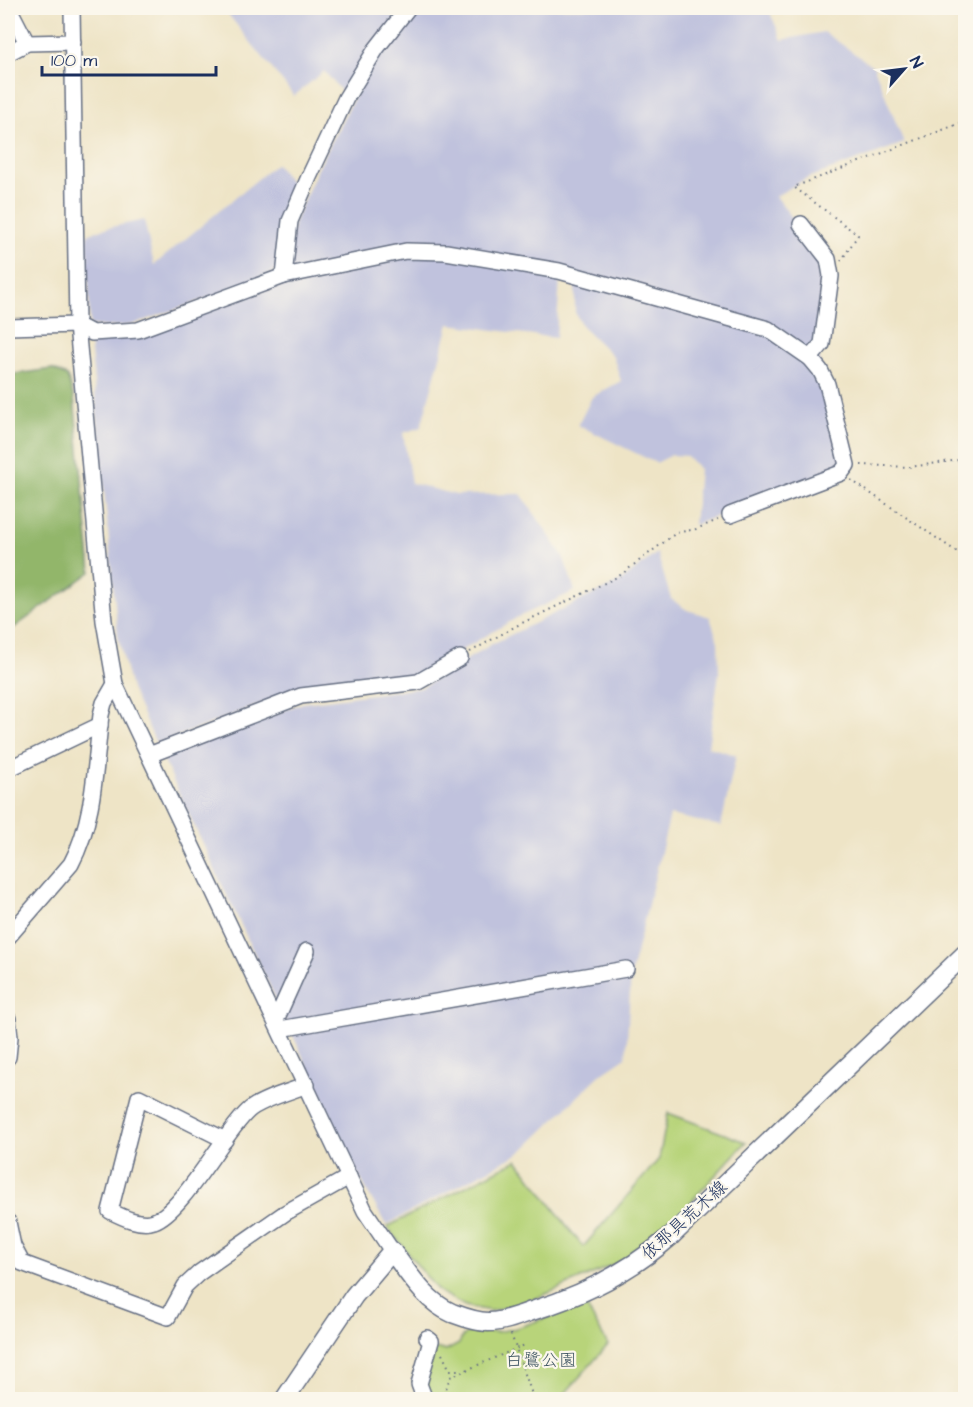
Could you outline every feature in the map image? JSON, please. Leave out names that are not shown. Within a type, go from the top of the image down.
[{"type":"main road","name":"依那具荒木線","points":[[392,1251],[421,1290],[437,1303],[451,1312],[486,1322],[513,1318],[586,1291],[653,1251],[966,952]]},
{"type":"main road","points":[[284,1400],[354,1296],[392,1251]]},
{"type":"street","points":[[9,8],[27,43]]},
{"type":"street","points":[[72,8],[77,325],[104,621],[115,684],[349,1177],[373,1225],[392,1251]]},
{"type":"street","points":[[284,276],[290,221],[332,128],[346,98],[375,49],[408,8]]},
{"type":"street","points":[[8,53],[27,43],[73,42]]},
{"type":"street","points":[[801,224],[828,259],[831,276],[822,344],[810,358]]},
{"type":"street","points":[[8,327],[77,325],[92,333],[138,330],[284,276],[406,251],[446,252],[559,271],[768,329],[810,358],[827,384],[844,469],[730,515]]},
{"type":"street","points":[[149,755],[301,696],[418,682],[460,658]]},
{"type":"street","points":[[8,937],[71,864],[77,852],[89,816],[104,703],[115,684]]},
{"type":"street","points":[[8,769],[100,725]]},
{"type":"street","points":[[278,1024],[308,951]]},
{"type":"street","points":[[278,1024],[626,969]]},
{"type":"street","points":[[8,1019],[10,1037],[8,1057]]},
{"type":"street","points":[[225,1140],[139,1097],[110,1211],[131,1219],[151,1222],[166,1215],[225,1140],[249,1109],[307,1085]]},
{"type":"street","points":[[8,1222],[13,1246],[22,1263],[168,1317],[185,1286],[199,1273],[285,1213],[349,1177]]},
{"type":"street","points":[[425,1400],[419,1384],[431,1349],[431,1341],[427,1338]]},
{"type":"path","points":[[831,276],[858,235],[794,187],[966,121]]},
{"type":"path","points":[[844,469],[910,467],[966,459]]},
{"type":"path","points":[[844,469],[966,558]]},
{"type":"path","points":[[460,658],[516,626],[619,576],[676,533],[696,529],[730,515]]},
{"type":"path","points":[[508,1326],[534,1400]]},
{"type":"path","points":[[448,1400],[446,1389],[450,1377],[527,1344]]},
{"type":"path","points":[[442,1351],[450,1370],[462,1370]]},
{"type":"shaded area","points":[[223,8],[402,8],[343,93],[324,71],[294,96]]},
{"type":"shaded area","points":[[415,8],[768,8],[782,40],[824,32],[874,67],[904,143],[805,179],[776,196],[824,261],[828,280],[819,339],[820,381],[842,461],[836,469],[694,525],[699,469],[687,456],[672,455],[656,463],[578,425],[592,397],[621,381],[613,356],[582,326],[575,312],[575,282],[560,279],[556,338],[449,324],[421,427],[403,433],[411,483],[456,495],[521,494],[563,556],[575,591],[518,617],[419,675],[306,687],[159,743],[155,741],[131,689],[118,636],[90,340],[131,337],[285,283],[294,223],[316,173],[376,54]]},
{"type":"shaded area","points":[[276,164],[297,190],[279,265],[268,277],[131,325],[107,327],[90,325],[87,235],[102,229],[144,220],[154,265]]},
{"type":"shaded area","points":[[657,553],[671,599],[687,610],[710,617],[718,642],[719,673],[708,747],[736,755],[721,826],[670,815],[631,974],[626,1057],[601,1074],[521,1152],[386,1225],[359,1176],[162,757],[303,703],[421,688],[492,644],[621,581]]},
{"type":"green space","points":[[52,369],[67,376],[74,398],[91,572],[8,632],[8,375]]},
{"type":"green space","points":[[668,1113],[746,1142],[689,1204],[691,1208],[636,1255],[523,1304],[491,1311],[465,1306],[438,1291],[387,1227],[517,1160],[583,1247],[659,1159]]},
{"type":"green space","name":"白鷺公園","points":[[585,1304],[608,1345],[560,1399],[429,1399],[423,1377],[435,1348],[446,1351],[459,1344],[462,1337],[471,1331],[497,1332],[517,1328]]}]
